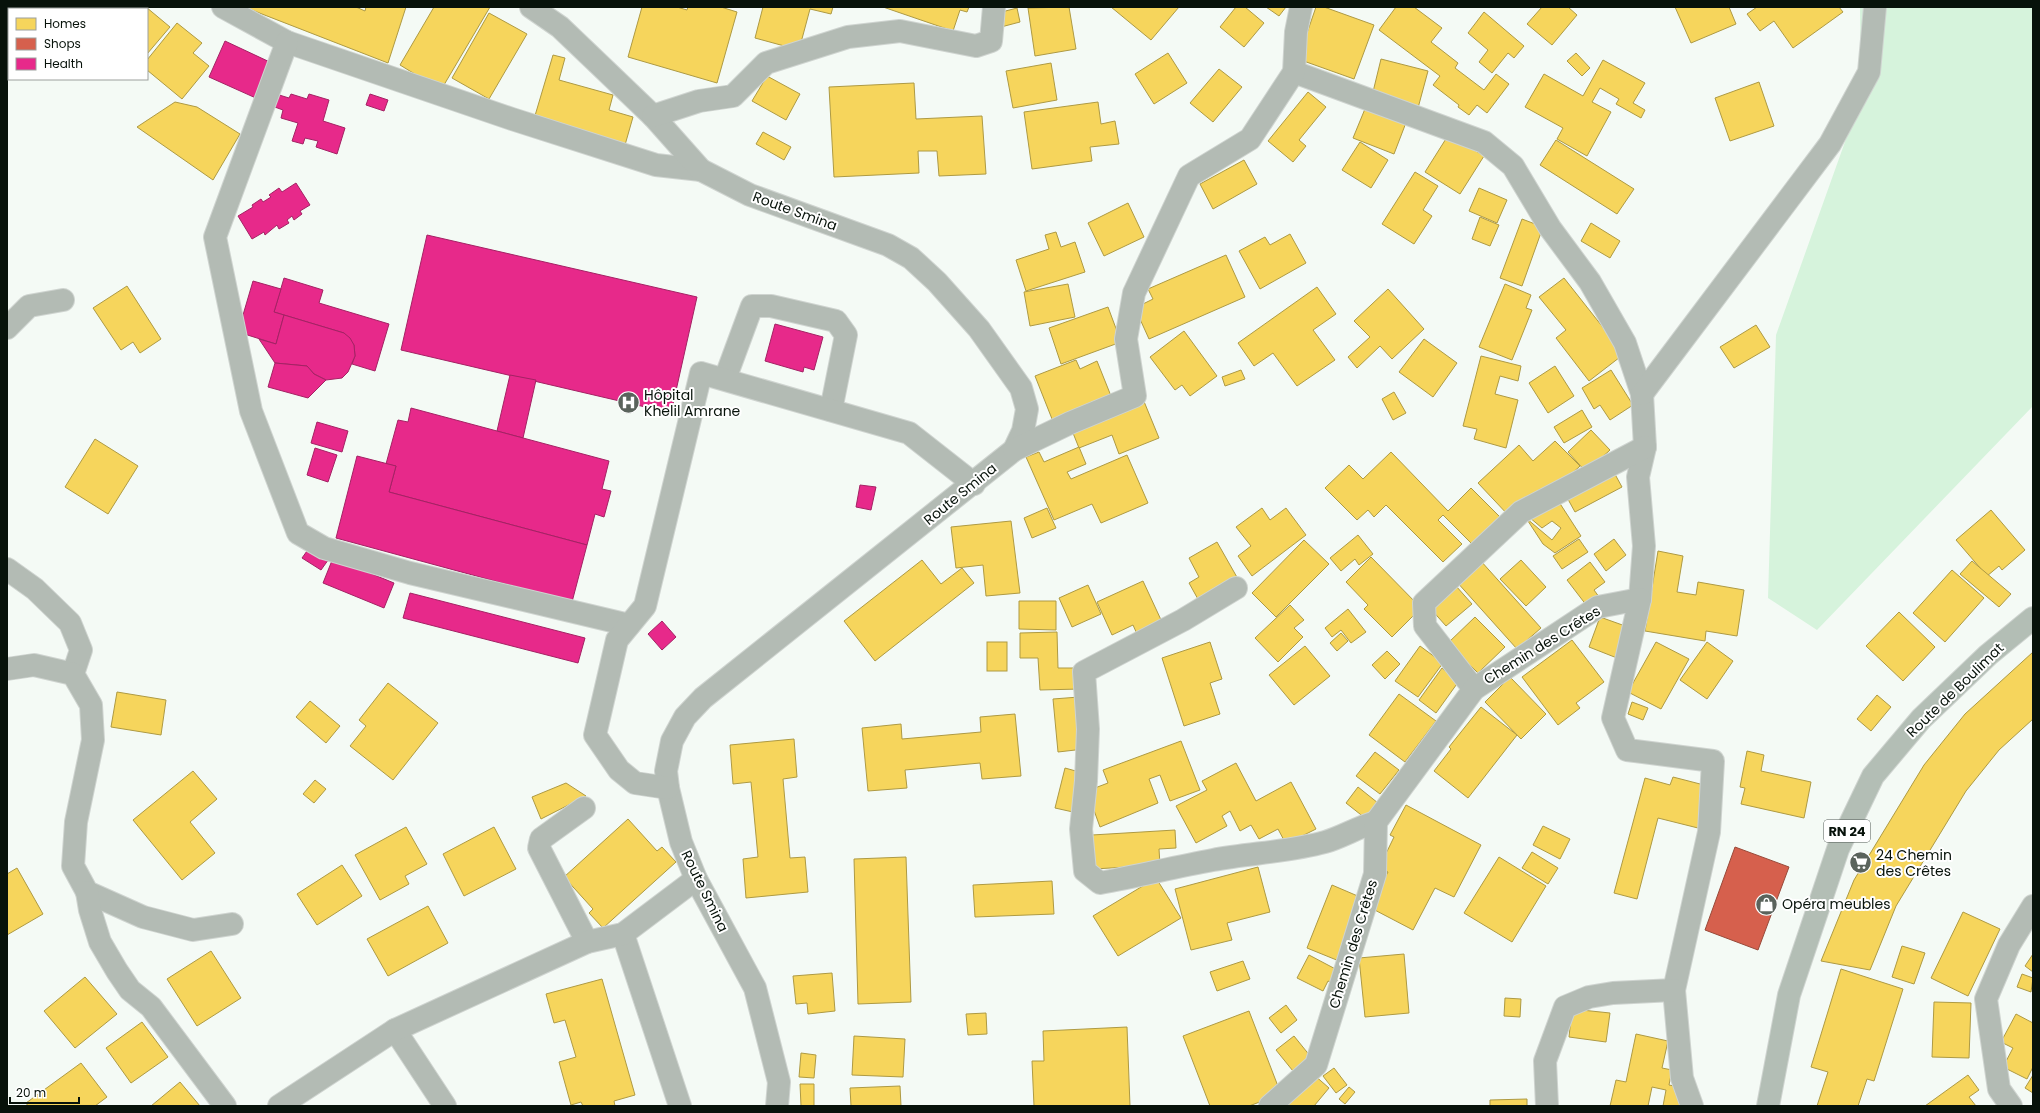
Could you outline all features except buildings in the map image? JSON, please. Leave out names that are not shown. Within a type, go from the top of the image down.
[{"type":"main road","name":"Route de Boulimat","points":[[1768,1106],[1789,995],[1838,849],[1873,776],[1921,718],[1988,655],[2033,618]]},
{"type":"street","points":[[223,7],[287,42],[512,119],[656,165],[701,170]]},
{"type":"street","name":"Route Smina","points":[[532,7],[560,27],[653,116],[701,170],[750,195],[888,245],[911,258],[937,282],[979,329],[1021,388],[1027,409],[1024,431],[1014,450],[974,484],[703,698],[684,717],[672,741],[666,771],[668,788],[681,842],[696,879],[755,988],[778,1082],[777,1106]]},
{"type":"street","points":[[653,116],[699,101],[733,96],[766,63],[848,37],[900,31],[976,46],[991,42],[994,7]]},
{"type":"street","points":[[1014,450],[1070,423],[1135,396],[1126,339],[1134,293],[1189,176],[1250,139],[1294,72],[1296,32],[1301,7]]},
{"type":"street","points":[[1642,394],[1830,144],[1869,72],[1875,7]]},
{"type":"street","points":[[287,42],[215,237],[251,411],[298,533],[324,548],[410,573],[630,625]]},
{"type":"street","points":[[1294,72],[1484,142],[1513,166],[1550,228],[1590,282],[1624,343],[1642,394],[1645,447],[1638,477],[1644,546],[1640,599],[1613,718],[1628,750],[1713,761],[1709,832],[1674,990],[1682,1078],[1692,1106]]},
{"type":"street","points":[[7,328],[29,306],[63,300]]},
{"type":"street","points":[[724,379],[752,306],[771,306],[836,322],[846,335],[831,410]]},
{"type":"street","points":[[668,788],[635,782],[619,770],[595,735],[617,640],[645,606],[701,373],[909,433],[974,484]]},
{"type":"street","points":[[1474,688],[1425,626],[1424,603],[1521,512],[1645,447]]},
{"type":"street","points":[[7,569],[35,589],[70,623],[80,650],[73,674],[91,705],[93,740],[76,822],[73,866],[87,892],[90,910],[100,942],[117,972],[130,990],[151,1007],[225,1106]]},
{"type":"street","points":[[1236,588],[1176,624],[1084,672],[1088,730],[1086,781],[1080,829],[1085,870],[1100,883],[1158,873],[1214,860],[1326,842],[1360,826],[1376,822]]},
{"type":"street","name":"Chemin des Crêtes","points":[[1270,1106],[1316,1065],[1375,874],[1376,822],[1474,688],[1598,607],[1640,599]]},
{"type":"street","points":[[7,669],[34,665],[73,674]]},
{"type":"street","points":[[584,808],[541,839],[539,848],[586,942]]},
{"type":"street","points":[[279,1106],[395,1030],[586,942],[623,934],[696,879]]},
{"type":"street","points":[[87,892],[143,917],[193,930],[232,924]]},
{"type":"street","points":[[2011,1106],[1999,1089],[1986,999],[2009,945],[2033,906]]},
{"type":"street","points":[[623,934],[680,1106]]},
{"type":"street","points":[[1547,1106],[1545,1061],[1565,1007],[1589,997],[1613,993],[1674,990]]},
{"type":"street","points":[[395,1030],[444,1106]]},
{"type":"green space","points":[[1860,7],[2033,7],[2033,406],[1817,630],[1768,598],[1776,335],[1861,97]]},
{"type":"place","name":"Hôpital Khelil Amrane","points":[[628,403]]},
{"type":"place","name":"24 Chemin des Crêtes","points":[[1860,863]]},
{"type":"place","name":"Opéra meubles","points":[[1767,904]]}]
